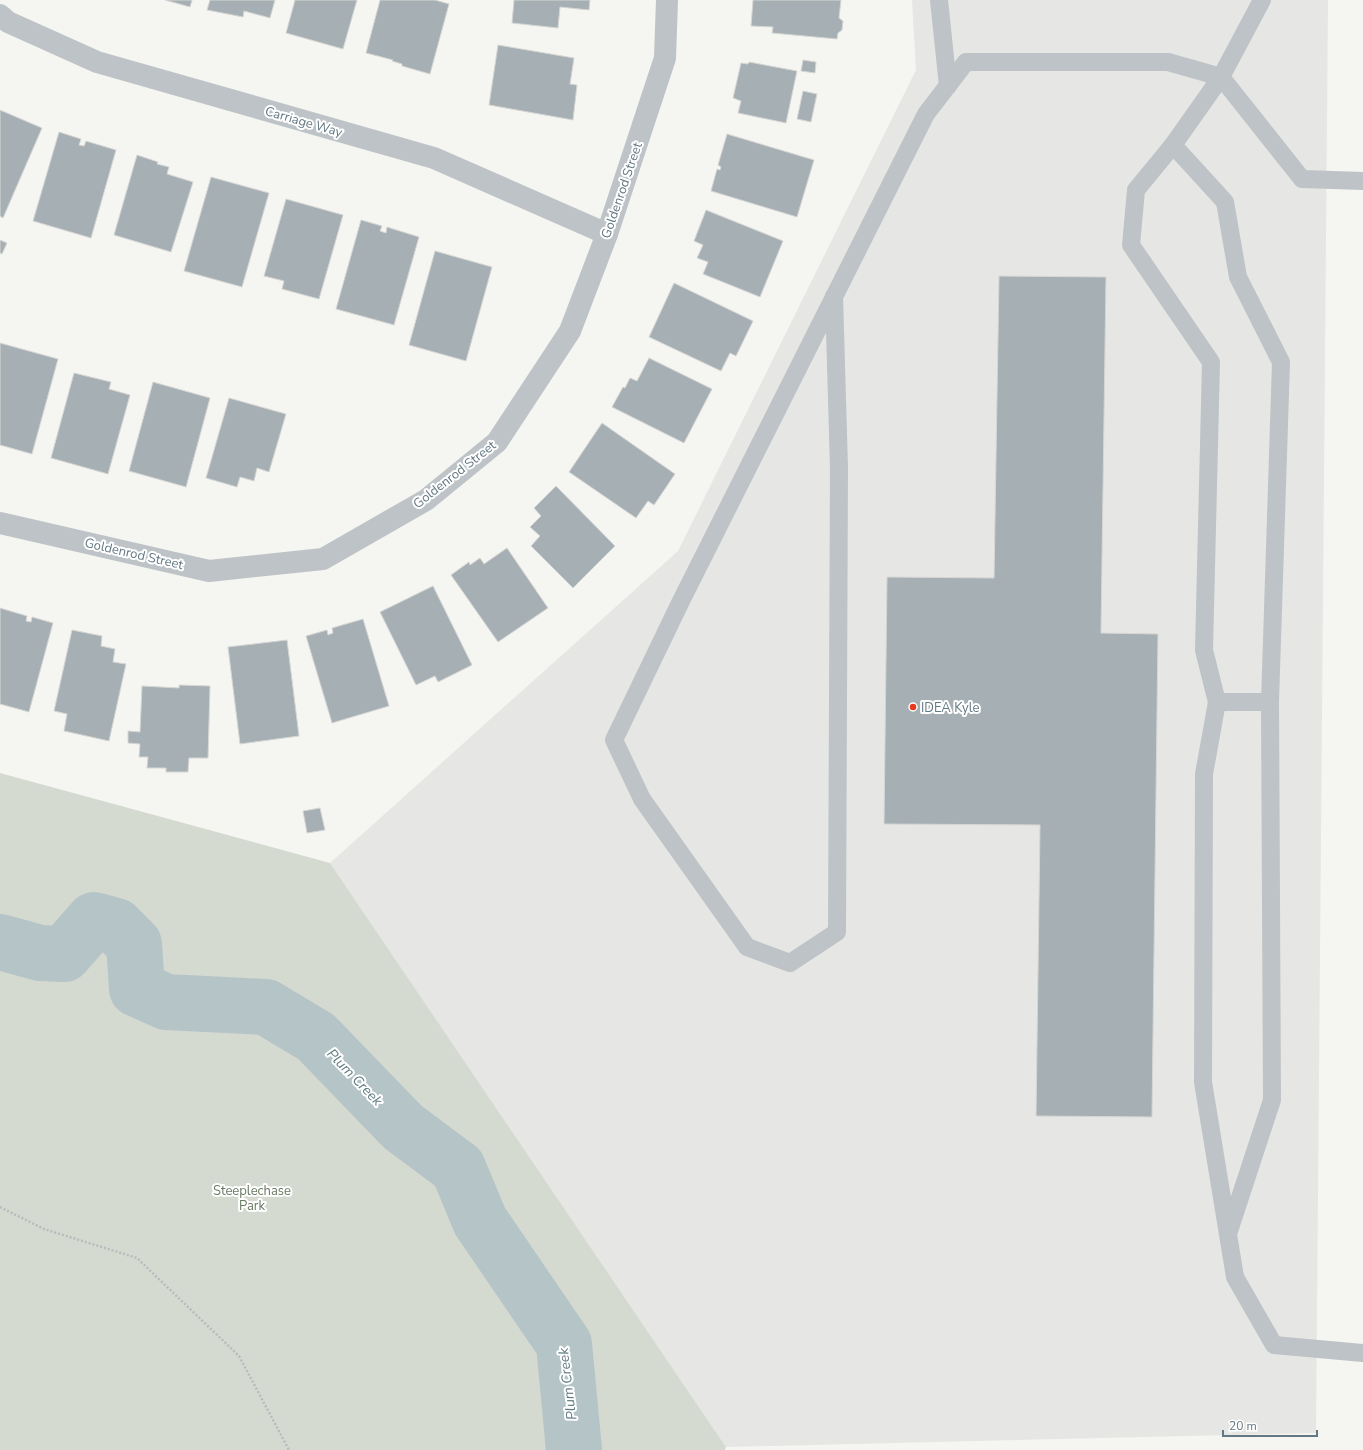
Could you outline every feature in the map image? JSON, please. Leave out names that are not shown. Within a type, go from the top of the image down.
[{"type":"street","name":"Goldenrod Street","points":[[0,522],[209,570],[323,559],[426,500],[497,442],[570,330],[607,234],[665,58],[667,0]]},
{"type":"street","name":"Carriage Way","points":[[0,15],[8,22],[97,62],[434,158],[607,234]]},
{"type":"lane","points":[[939,0],[948,86]]},
{"type":"lane","points":[[1262,0],[1221,77],[1173,146],[1136,190],[1131,246],[1211,362],[1204,650],[1217,702],[1204,774],[1203,1082],[1235,1277],[1274,1345],[1363,1353]]},
{"type":"lane","points":[[834,296],[839,468],[837,932],[790,963],[747,947],[642,799],[614,740],[681,601],[834,296],[926,114],[966,62],[1168,62],[1221,77],[1302,180],[1363,181]]},
{"type":"lane","points":[[1173,146],[1225,202],[1238,277],[1281,362],[1270,702],[1272,1100],[1228,1234]]},
{"type":"lane","points":[[1217,702],[1270,702]]},
{"type":"path","points":[[0,1207],[44,1229],[137,1258],[239,1356],[289,1450]]},
{"type":"shaded area","name":"IDEA Kyle","points":[[912,0],[1328,0],[1316,1433],[726,1447],[330,863],[678,551],[916,70]]},
{"type":"green space","name":"Steeplechase Park","points":[[0,773],[330,863],[726,1447],[725,1450],[0,1450]]},
{"type":"building","points":[[165,0],[192,0],[190,7]]},
{"type":"building","points":[[210,0],[275,0],[270,18],[244,11],[243,17],[207,10]]},
{"type":"building","points":[[295,0],[357,0],[343,49],[286,33]]},
{"type":"building","points":[[380,0],[435,0],[449,4],[430,74],[402,66],[402,64],[392,61],[393,60],[366,53]]},
{"type":"building","points":[[514,0],[590,0],[589,10],[560,7],[558,28],[512,23]]},
{"type":"building","points":[[753,0],[841,0],[839,18],[843,21],[842,30],[838,33],[837,39],[772,33],[773,27],[751,26]]},
{"type":"building","points":[[498,45],[574,58],[570,84],[577,85],[573,120],[489,105]]},
{"type":"building","points":[[803,60],[816,62],[815,73],[801,71]]},
{"type":"building","points":[[749,62],[797,71],[786,123],[738,113],[741,101],[733,98],[741,63],[748,64]]},
{"type":"building","points":[[803,91],[817,94],[811,122],[797,119]]},
{"type":"building","points":[[0,110],[42,128],[3,218],[0,216]]},
{"type":"building","points":[[59,132],[81,139],[79,145],[84,146],[86,141],[116,150],[91,238],[33,221]]},
{"type":"building","points":[[727,134],[814,160],[797,217],[711,191],[717,169],[720,170],[721,167],[718,165]]},
{"type":"building","points":[[137,155],[158,162],[157,164],[169,167],[167,174],[193,182],[171,252],[114,235]]},
{"type":"building","points":[[211,177],[269,193],[242,287],[184,271]]},
{"type":"building","points":[[286,199],[343,215],[319,299],[282,289],[284,281],[264,276]]},
{"type":"building","points":[[706,210],[783,241],[760,297],[703,274],[708,262],[697,258],[703,245],[694,241]]},
{"type":"building","points":[[361,220],[382,226],[380,231],[386,233],[387,227],[419,237],[394,325],[336,309]]},
{"type":"building","points":[[0,240],[7,243],[2,254],[0,253]]},
{"type":"building","points":[[435,251],[492,267],[466,361],[409,345]]},
{"type":"building","points":[[999,276],[1106,277],[1101,633],[1158,634],[1152,1117],[1036,1116],[1040,825],[884,824],[887,577],[994,578]]},
{"type":"building","points":[[674,283],[753,321],[736,356],[730,353],[721,371],[649,337]]},
{"type":"building","points":[[0,343],[58,359],[32,454],[0,445]]},
{"type":"building","points":[[649,358],[712,389],[684,443],[612,407],[623,387],[625,388],[630,378],[637,381]]},
{"type":"building","points":[[74,373],[111,382],[109,389],[130,395],[108,474],[51,458]]},
{"type":"building","points":[[153,382],[210,398],[186,487],[129,471]]},
{"type":"building","points":[[229,398],[286,414],[269,472],[257,468],[254,481],[240,477],[237,487],[206,478]]},
{"type":"building","points":[[602,423],[675,474],[654,505],[648,501],[636,518],[569,472]]},
{"type":"building","points":[[556,486],[615,546],[573,588],[531,546],[540,536],[530,527],[541,516],[534,508]]},
{"type":"building","points":[[507,548],[548,608],[498,642],[451,575],[469,562],[470,565],[480,558],[484,564]]},
{"type":"building","points":[[433,586],[472,665],[438,682],[435,676],[416,685],[380,612]]},
{"type":"building","points":[[0,608],[27,616],[26,621],[31,622],[32,617],[53,623],[29,712],[0,704]]},
{"type":"building","points":[[363,619],[389,706],[332,723],[306,636],[327,630],[328,635],[333,633],[332,628]]},
{"type":"building","points":[[72,630],[102,636],[101,646],[115,649],[113,662],[126,664],[109,741],[64,731],[67,714],[54,711]]},
{"type":"building","points":[[287,640],[299,736],[240,744],[228,647]]},
{"type":"building","points":[[179,685],[210,686],[208,758],[189,758],[188,772],[166,772],[166,768],[147,768],[148,757],[139,757],[140,744],[128,743],[128,731],[140,732],[142,686],[179,688]]},
{"type":"building","points":[[320,808],[325,830],[307,833],[303,811]]},
{"type":"waterway","name":"Plum Creek","points":[[0,942],[40,953],[64,954],[94,920],[116,926],[134,944],[137,989],[166,1002],[266,1007],[316,1037],[403,1127],[458,1168],[480,1221],[564,1344],[574,1450]]},
{"type":"place","name":"IDEA Kyle","points":[[913,707]]}]
